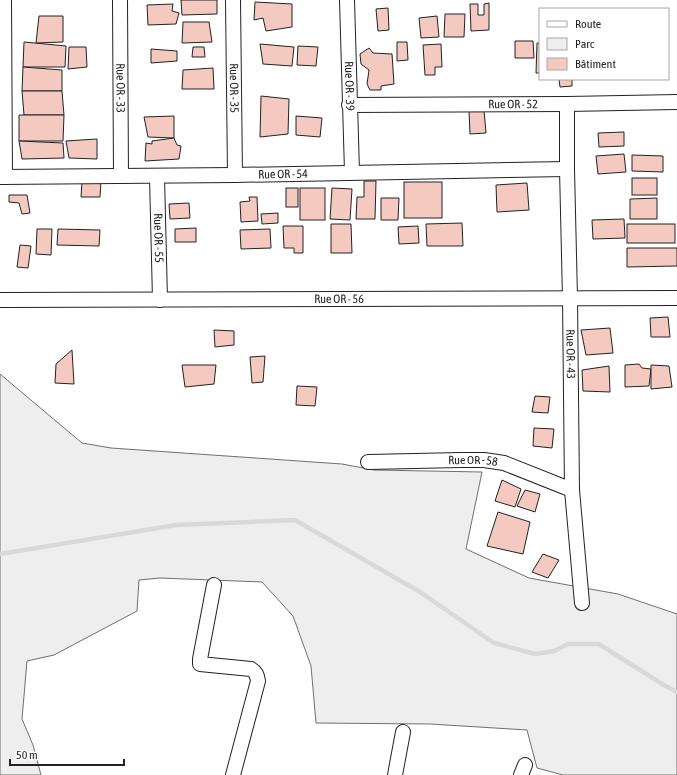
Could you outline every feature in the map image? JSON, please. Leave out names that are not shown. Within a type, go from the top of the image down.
[{"type":"street","points":[[3,177],[4,0]]},
{"type":"street","name":"Rue OR - 33","points":[[120,0],[121,176]]},
{"type":"street","name":"Rue OR - 35","points":[[232,0],[235,175]]},
{"type":"street","name":"Rue OR - 39","points":[[347,0],[352,172]]},
{"type":"street","name":"Rue OR - 52","points":[[349,106],[677,102]]},
{"type":"street","name":"Rue OR - 43","points":[[567,104],[572,490],[582,603]]},
{"type":"street","name":"Rue OR - 54","points":[[3,177],[235,175],[567,169]]},
{"type":"street","name":"Rue OR - 55","points":[[157,176],[160,300]]},
{"type":"street","name":"Rue OR - 56","points":[[0,300],[677,298]]},
{"type":"street","name":"Rue OR - 58","points":[[368,462],[484,460],[504,463],[572,490]]},
{"type":"street","points":[[214,585],[200,664],[251,669],[258,676],[258,681],[233,775]]},
{"type":"street","points":[[395,775],[403,732]]},
{"type":"green space","points":[[0,374],[82,443],[111,448],[342,464],[374,470],[482,472],[466,549],[529,578],[618,594],[677,614],[677,775],[563,775],[537,768],[527,730],[430,724],[316,723],[311,666],[293,616],[262,582],[160,578],[139,580],[137,611],[54,655],[27,661],[22,719],[33,745],[41,775],[0,775]]},
{"type":"building","points":[[181,0],[217,0],[217,14],[182,15]]},
{"type":"building","points":[[255,2],[292,4],[292,27],[266,31],[263,18],[254,20]]},
{"type":"building","points":[[489,3],[489,30],[471,31],[470,4],[478,4],[478,15],[484,15],[484,4]]},
{"type":"building","points":[[173,4],[172,11],[179,13],[176,24],[148,25],[147,5]]},
{"type":"building","points":[[388,8],[389,30],[378,31],[376,9]]},
{"type":"building","points":[[445,14],[465,14],[464,37],[444,37]]},
{"type":"building","points":[[39,16],[63,16],[63,42],[36,43]]},
{"type":"building","points":[[437,16],[439,37],[421,38],[419,18]]},
{"type":"building","points":[[183,22],[209,22],[212,42],[182,43]]},
{"type":"building","points":[[515,41],[533,41],[534,58],[515,58]]},
{"type":"building","points":[[24,42],[66,46],[65,67],[23,67]]},
{"type":"building","points":[[397,42],[407,42],[408,60],[397,61]]},
{"type":"building","points":[[537,43],[539,43],[539,73],[536,73]]},
{"type":"building","points":[[260,44],[294,47],[292,66],[263,64]]},
{"type":"building","points":[[441,44],[442,67],[435,67],[435,75],[425,75],[423,45]]},
{"type":"building","points":[[298,46],[318,47],[316,66],[297,65]]},
{"type":"building","points":[[69,47],[86,47],[87,67],[68,69]]},
{"type":"building","points":[[193,47],[204,47],[205,57],[192,57]]},
{"type":"building","points":[[369,48],[373,53],[392,54],[394,84],[381,86],[381,90],[370,90],[367,84],[369,70],[361,64],[360,54]]},
{"type":"building","points":[[151,49],[177,51],[177,61],[151,63]]},
{"type":"building","points":[[23,67],[62,70],[62,91],[22,91]]},
{"type":"building","points":[[213,68],[214,89],[182,89],[183,70]]},
{"type":"building","points":[[559,80],[572,80],[572,86],[560,87]]},
{"type":"building","points":[[22,91],[62,91],[64,115],[24,115]]},
{"type":"building","points":[[261,96],[289,99],[288,134],[260,137]]},
{"type":"building","points":[[484,110],[486,133],[470,134],[469,111]]},
{"type":"building","points":[[19,115],[64,115],[63,141],[19,141]]},
{"type":"building","points":[[174,116],[174,138],[148,137],[144,117]]},
{"type":"building","points":[[296,116],[322,118],[320,137],[296,135]]},
{"type":"building","points":[[624,132],[624,146],[599,147],[598,133]]},
{"type":"building","points":[[174,138],[177,145],[181,146],[179,159],[145,161],[146,143],[152,144],[152,141]]},
{"type":"building","points":[[97,139],[97,159],[69,158],[66,141]]},
{"type":"building","points":[[19,141],[63,143],[64,158],[22,159]]},
{"type":"building","points":[[624,154],[626,172],[598,174],[596,156]]},
{"type":"building","points":[[632,155],[663,156],[663,172],[632,171]]},
{"type":"building","points":[[632,178],[657,178],[657,195],[632,195]]},
{"type":"building","points":[[82,181],[101,181],[100,197],[81,197]]},
{"type":"building","points":[[364,181],[376,181],[375,219],[356,219],[357,197],[364,197]]},
{"type":"building","points":[[404,182],[442,182],[442,218],[404,218]]},
{"type":"building","points":[[527,183],[529,210],[497,212],[496,185]]},
{"type":"building","points":[[286,188],[298,188],[298,207],[286,207]]},
{"type":"building","points":[[300,188],[325,188],[325,220],[300,220]]},
{"type":"building","points":[[332,188],[352,189],[350,220],[330,219]]},
{"type":"building","points":[[9,195],[27,195],[30,213],[22,214],[19,203],[9,202]]},
{"type":"building","points":[[249,197],[257,197],[258,221],[241,222],[240,202],[250,201]]},
{"type":"building","points":[[381,198],[399,198],[398,220],[381,220]]},
{"type":"building","points":[[657,198],[657,219],[630,219],[630,199]]},
{"type":"building","points":[[189,203],[190,218],[170,219],[169,204]]},
{"type":"building","points":[[278,213],[278,223],[262,224],[261,214]]},
{"type":"building","points":[[624,219],[625,238],[593,239],[592,220]]},
{"type":"building","points":[[462,223],[463,246],[427,246],[426,224]]},
{"type":"building","points":[[331,224],[351,224],[352,253],[331,253]]},
{"type":"building","points":[[627,224],[675,224],[675,243],[627,243]]},
{"type":"building","points":[[283,226],[303,226],[303,253],[294,253],[294,248],[284,248]]},
{"type":"building","points":[[418,226],[419,243],[399,244],[398,227]]},
{"type":"building","points":[[196,228],[196,242],[175,242],[175,229]]},
{"type":"building","points":[[37,229],[52,229],[51,255],[36,254]]},
{"type":"building","points":[[58,229],[100,230],[99,246],[57,245]]},
{"type":"building","points":[[270,229],[271,248],[241,249],[240,230]]},
{"type":"building","points":[[20,245],[31,246],[28,268],[17,267]]},
{"type":"building","points":[[627,248],[677,248],[677,266],[627,267]]},
{"type":"building","points":[[668,317],[670,337],[651,337],[650,318]]},
{"type":"building","points":[[610,328],[613,353],[586,355],[581,330]]},
{"type":"building","points":[[214,330],[234,331],[234,345],[215,347]]},
{"type":"building","points":[[72,350],[74,384],[55,383],[56,364]]},
{"type":"building","points":[[265,356],[263,382],[252,383],[250,357]]},
{"type":"building","points":[[639,364],[642,368],[651,369],[649,386],[625,387],[625,365]]},
{"type":"building","points":[[182,365],[216,365],[214,384],[185,387]]},
{"type":"building","points":[[651,365],[669,366],[672,387],[651,389]]},
{"type":"building","points":[[609,366],[610,392],[583,391],[582,370]]},
{"type":"building","points":[[297,386],[317,387],[315,406],[296,405]]},
{"type":"building","points":[[535,396],[550,397],[548,413],[532,412]]},
{"type":"building","points":[[534,428],[554,429],[552,448],[533,446]]},
{"type":"building","points":[[502,480],[521,489],[515,507],[495,501]]},
{"type":"building","points":[[525,490],[540,494],[535,512],[517,506]]},
{"type":"building","points":[[498,512],[530,522],[523,554],[487,546]]},
{"type":"building","points":[[543,554],[559,560],[548,578],[532,572]]},
{"type":"waterway","points":[[0,554],[176,525],[295,520],[420,592],[494,643],[535,654],[554,651],[568,644],[599,644],[677,692]]}]
